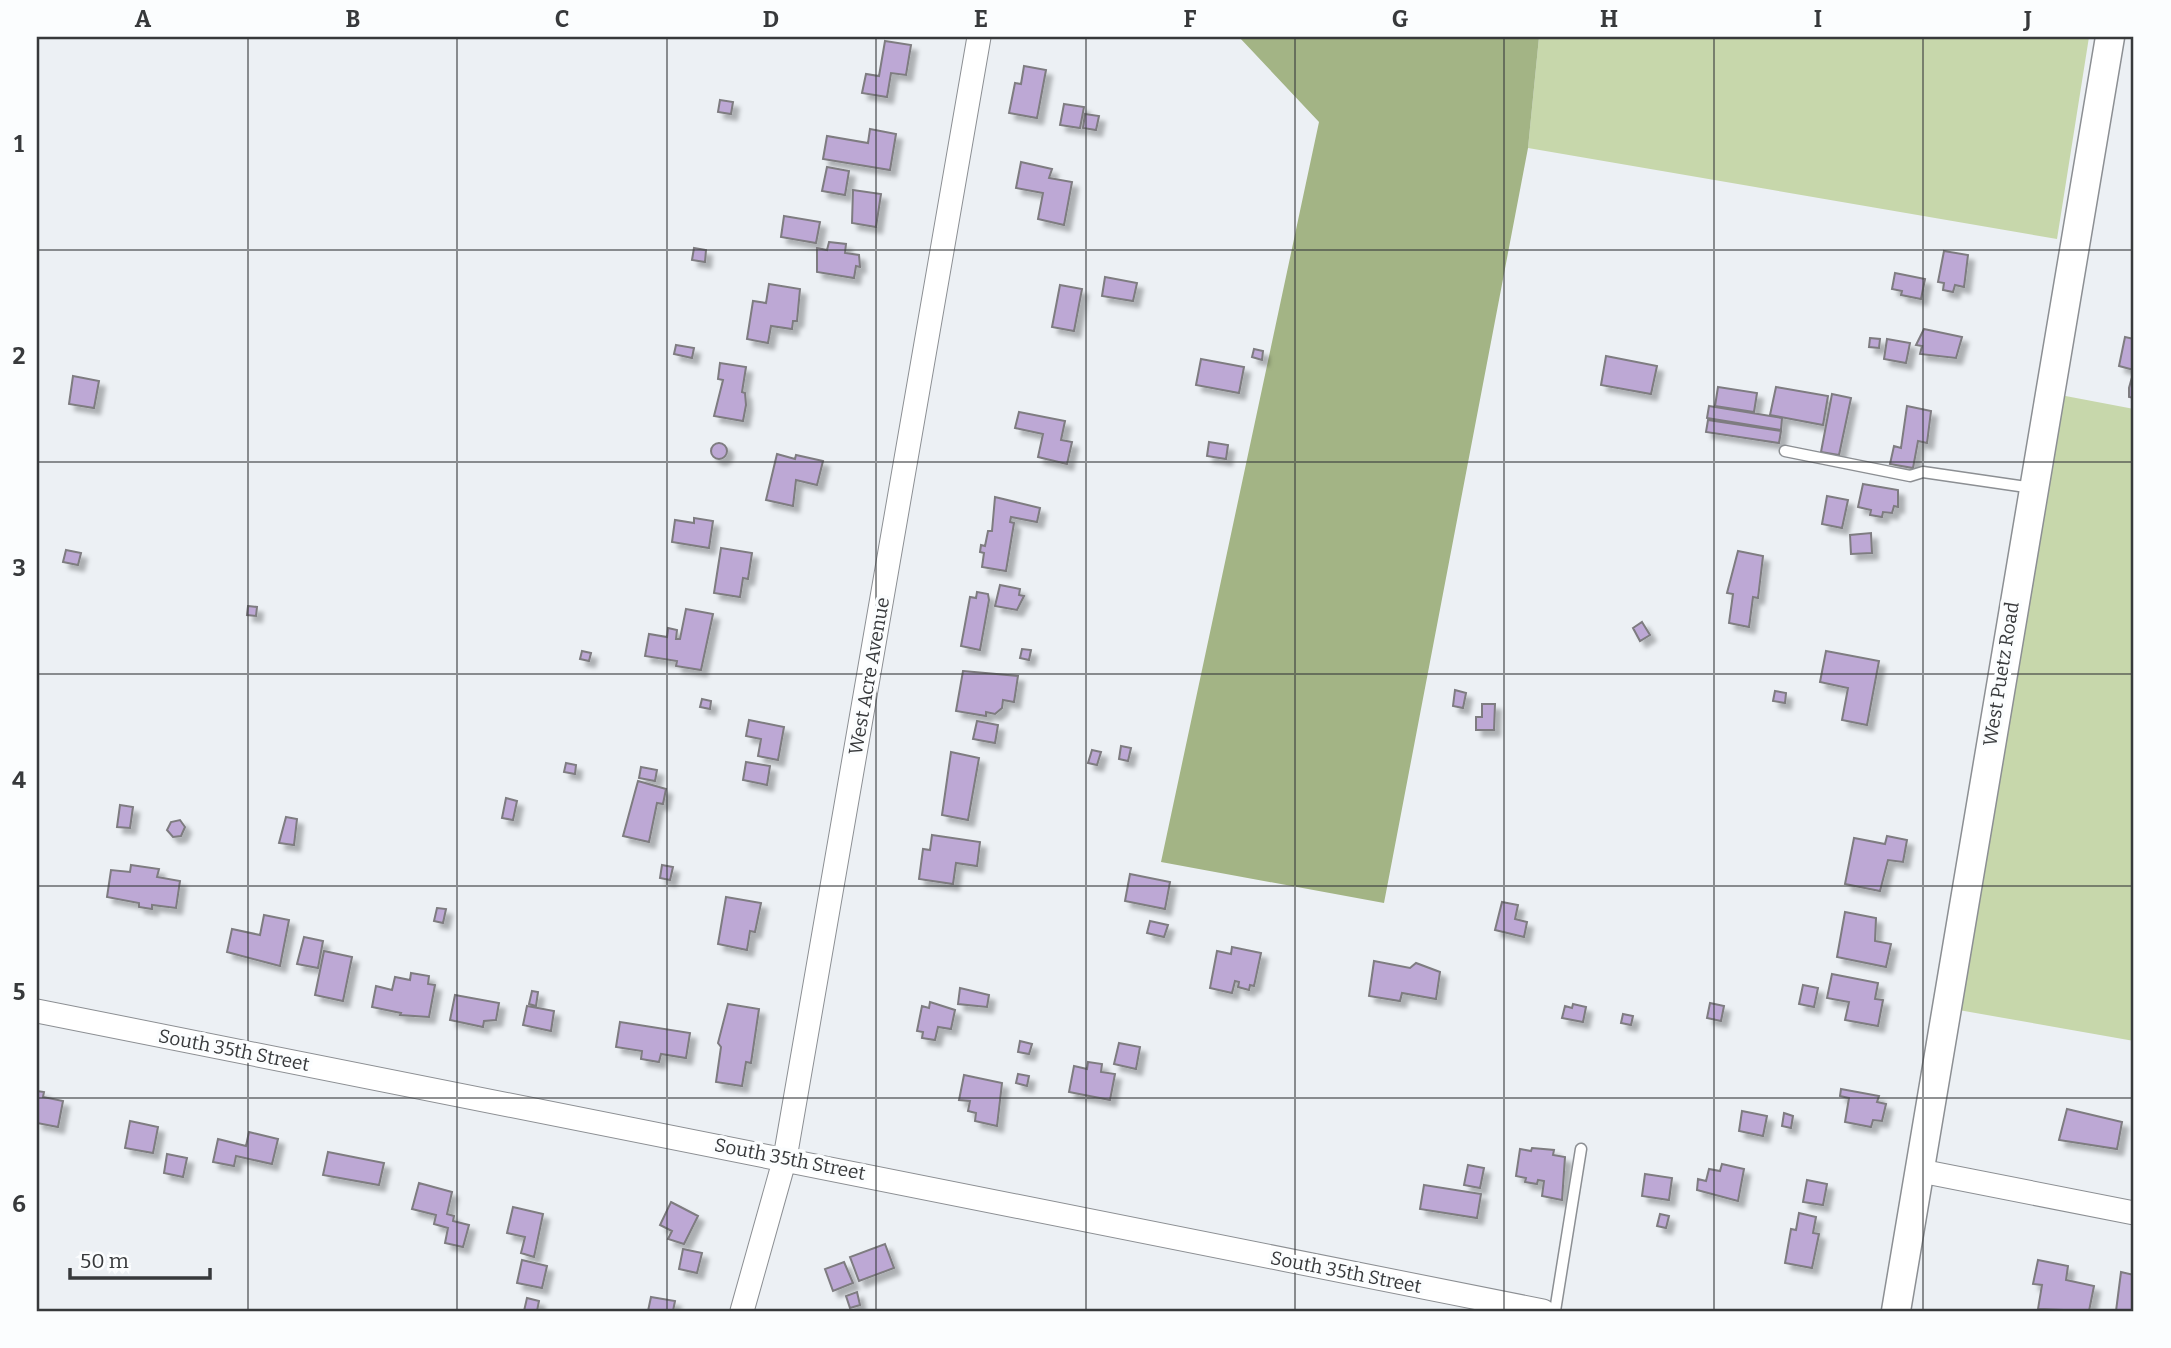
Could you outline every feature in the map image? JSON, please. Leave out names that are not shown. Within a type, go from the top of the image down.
[{"type":"street","name":"West Acre Avenue","points":[[742,1311],[785,1158],[979,37]]},
{"type":"street","name":"West Puetz Road","points":[[1896,1311],[2110,37]]},
{"type":"street","name":"South 35th Street","points":[[37,1011],[1543,1311]]},
{"type":"street","points":[[1921,1171],[2134,1213]]},
{"type":"lane","points":[[1785,451],[1910,476],[1923,472],[2033,488]]},
{"type":"lane","points":[[1555,1311],[1581,1149]]},
{"type":"green space","points":[[1239,37],[1539,37],[1528,148],[1384,903],[1161,862],[1319,122]]},
{"type":"green space","points":[[1539,37],[2089,37],[2057,239],[1528,148]]},
{"type":"green space","points":[[2055,394],[2134,409],[2134,1041],[1953,1009]]},
{"type":"building","points":[[885,41],[911,45],[906,75],[891,73],[887,97],[862,93],[866,74],[879,76]]},
{"type":"building","points":[[1024,66],[1046,70],[1037,118],[1009,113],[1015,83],[1021,84]]},
{"type":"building","points":[[720,100],[733,102],[731,114],[718,112]]},
{"type":"building","points":[[1064,104],[1084,107],[1080,128],[1060,125]]},
{"type":"building","points":[[1085,114],[1099,116],[1096,130],[1083,128]]},
{"type":"building","points":[[870,129],[896,134],[890,170],[823,159],[827,136],[868,143]]},
{"type":"building","points":[[1021,162],[1052,169],[1049,178],[1072,182],[1064,225],[1038,219],[1043,193],[1016,188]]},
{"type":"building","points":[[827,167],[849,171],[845,195],[822,191]]},
{"type":"building","points":[[853,190],[881,194],[876,227],[852,223]]},
{"type":"building","points":[[784,216],[820,222],[816,243],[781,237]]},
{"type":"building","points":[[829,242],[846,244],[845,253],[859,255],[860,267],[856,266],[854,278],[817,272],[817,248],[827,250]]},
{"type":"building","points":[[694,248],[706,250],[705,262],[692,260]]},
{"type":"building","points":[[1944,251],[1968,255],[1964,287],[1955,285],[1953,292],[1943,290],[1944,283],[1938,282]]},
{"type":"building","points":[[1895,273],[1925,279],[1921,299],[1901,295],[1902,291],[1892,289]]},
{"type":"building","points":[[1105,277],[1137,283],[1133,301],[1102,296]]},
{"type":"building","points":[[769,284],[800,289],[797,321],[793,321],[792,329],[771,326],[768,343],[747,339],[753,301],[766,303]]},
{"type":"building","points":[[1060,285],[1082,289],[1074,331],[1052,327]]},
{"type":"building","points":[[1924,329],[1962,337],[1956,358],[1920,354],[1922,346],[1916,345]]},
{"type":"building","points":[[2125,337],[2134,339],[2134,370],[2119,366]]},
{"type":"building","points":[[1870,338],[1880,339],[1879,348],[1869,347]]},
{"type":"building","points":[[1887,339],[1910,343],[1906,363],[1884,359]]},
{"type":"building","points":[[676,345],[694,348],[692,358],[674,354]]},
{"type":"building","points":[[1254,349],[1263,351],[1262,360],[1252,357]]},
{"type":"building","points":[[1606,356],[1657,366],[1651,394],[1601,385]]},
{"type":"building","points":[[1201,359],[1244,367],[1239,393],[1196,385]]},
{"type":"building","points":[[720,363],[746,367],[742,392],[745,393],[746,405],[743,421],[714,416],[723,380],[718,379]]},
{"type":"building","points":[[2134,370],[2134,398],[2129,397],[2129,388]]},
{"type":"building","points":[[73,376],[99,381],[94,408],[69,404]]},
{"type":"building","points":[[1718,387],[1757,393],[1754,412],[1715,406]]},
{"type":"building","points":[[1776,387],[1828,396],[1823,425],[1770,415]]},
{"type":"building","points":[[1832,394],[1851,398],[1839,455],[1821,452]]},
{"type":"building","points":[[1709,406],[1782,418],[1781,430],[1707,418]]},
{"type":"building","points":[[1907,406],[1931,411],[1927,443],[1918,441],[1913,468],[1890,464],[1894,446],[1901,448]]},
{"type":"building","points":[[1019,412],[1065,421],[1061,440],[1072,442],[1067,464],[1038,457],[1043,434],[1015,428]]},
{"type":"building","points":[[1708,420],[1781,431],[1779,443],[1706,432]]},
{"type":"building","points":[[1209,442],[1228,445],[1226,459],[1207,456]]},
{"type":"building","points":[[719,443],[727,451],[719,459],[711,451]]},
{"type":"building","points":[[777,454],[795,459],[796,455],[823,461],[817,485],[796,480],[793,506],[766,500]]},
{"type":"building","points":[[1863,484],[1898,490],[1898,507],[1894,506],[1892,513],[1883,512],[1882,517],[1870,515],[1871,510],[1858,507]]},
{"type":"building","points":[[1827,496],[1848,500],[1842,528],[1822,524]]},
{"type":"building","points":[[995,497],[1040,508],[1037,522],[1011,517],[1010,522],[1014,523],[1006,571],[982,567],[984,553],[980,552],[981,545],[985,546],[988,531],[992,531]]},
{"type":"building","points":[[694,518],[713,521],[709,548],[672,542],[675,520],[694,523]]},
{"type":"building","points":[[1871,533],[1872,553],[1851,554],[1850,535]]},
{"type":"building","points":[[721,548],[752,553],[748,579],[743,578],[740,597],[714,593]]},
{"type":"building","points":[[66,550],[81,553],[78,565],[63,562]]},
{"type":"building","points":[[1738,551],[1763,556],[1758,598],[1753,597],[1749,627],[1729,623],[1733,594],[1727,593]]},
{"type":"building","points":[[1000,585],[1020,589],[1019,595],[1024,596],[1017,610],[995,606]]},
{"type":"building","points":[[977,592],[988,594],[989,600],[980,650],[961,646],[970,597],[976,598]]},
{"type":"building","points":[[248,606],[257,607],[256,616],[247,615]]},
{"type":"building","points":[[686,609],[713,614],[701,670],[676,666],[677,661],[645,656],[649,634],[667,637],[668,628],[677,630],[676,639],[680,639]]},
{"type":"building","points":[[1642,622],[1650,635],[1640,641],[1633,628]]},
{"type":"building","points":[[1022,649],[1031,650],[1029,660],[1020,658]]},
{"type":"building","points":[[582,651],[591,653],[589,661],[580,659]]},
{"type":"building","points":[[1826,651],[1879,661],[1867,725],[1842,720],[1848,688],[1820,682]]},
{"type":"building","points":[[963,671],[1018,676],[1014,702],[1003,700],[1002,708],[995,714],[986,712],[986,716],[956,711]]},
{"type":"building","points":[[1455,690],[1466,693],[1463,708],[1453,706]]},
{"type":"building","points":[[1775,691],[1786,693],[1785,703],[1773,701]]},
{"type":"building","points":[[702,699],[711,701],[710,709],[700,707]]},
{"type":"building","points":[[1482,704],[1495,704],[1494,730],[1476,730],[1476,717],[1482,717]]},
{"type":"building","points":[[749,720],[784,727],[778,760],[758,756],[761,739],[746,736]]},
{"type":"building","points":[[977,721],[998,725],[995,743],[973,739]]},
{"type":"building","points":[[1121,746],[1131,748],[1128,761],[1119,759]]},
{"type":"building","points":[[1092,750],[1101,752],[1097,765],[1088,763]]},
{"type":"building","points":[[951,752],[979,758],[968,820],[942,815]]},
{"type":"building","points":[[746,762],[770,766],[767,785],[743,780]]},
{"type":"building","points":[[566,763],[576,765],[575,774],[564,772]]},
{"type":"building","points":[[641,767],[657,770],[655,781],[639,778]]},
{"type":"building","points":[[638,781],[666,789],[663,804],[657,803],[649,842],[623,836]]},
{"type":"building","points":[[506,798],[517,801],[513,820],[502,818]]},
{"type":"building","points":[[120,805],[133,807],[130,828],[117,827]]},
{"type":"building","points":[[286,817],[297,819],[294,845],[279,843]]},
{"type":"building","points":[[180,820],[185,827],[181,836],[173,837],[167,830],[171,822]]},
{"type":"building","points":[[932,835],[980,842],[977,866],[956,863],[953,884],[919,879],[923,849],[930,850]]},
{"type":"building","points":[[1887,836],[1907,840],[1903,862],[1888,860],[1880,891],[1845,884],[1854,838],[1885,844]]},
{"type":"building","points":[[131,865],[159,869],[157,877],[180,881],[176,908],[152,905],[152,909],[139,907],[139,903],[107,897],[111,870],[130,872]]},
{"type":"building","points":[[662,865],[673,867],[670,880],[660,878]]},
{"type":"building","points":[[1130,874],[1170,882],[1165,909],[1125,901]]},
{"type":"building","points":[[726,897],[761,903],[755,932],[750,931],[747,950],[718,944]]},
{"type":"building","points":[[1502,902],[1518,905],[1515,919],[1527,922],[1524,937],[1495,930]]},
{"type":"building","points":[[437,908],[446,909],[443,923],[434,921]]},
{"type":"building","points":[[1845,912],[1876,918],[1875,941],[1891,944],[1886,967],[1837,957]]},
{"type":"building","points":[[264,915],[289,920],[280,966],[227,952],[232,929],[260,935]]},
{"type":"building","points":[[1150,921],[1168,925],[1164,937],[1147,933]]},
{"type":"building","points":[[304,937],[323,941],[318,968],[297,964]]},
{"type":"building","points":[[1232,947],[1261,953],[1254,986],[1250,985],[1249,990],[1238,987],[1239,982],[1235,981],[1232,993],[1210,988],[1217,951],[1231,954]]},
{"type":"building","points":[[324,951],[352,957],[343,1001],[315,995]]},
{"type":"building","points":[[1374,961],[1410,968],[1416,963],[1440,972],[1436,999],[1402,993],[1400,1001],[1369,996]]},
{"type":"building","points":[[411,973],[429,976],[428,984],[435,985],[429,1017],[400,1015],[401,1013],[372,1007],[376,986],[392,990],[395,977],[410,980]]},
{"type":"building","points":[[1832,974],[1878,983],[1875,999],[1883,1000],[1878,1026],[1845,1020],[1849,1002],[1827,998]]},
{"type":"building","points":[[1803,985],[1818,988],[1814,1007],[1799,1004]]},
{"type":"building","points":[[960,988],[989,995],[987,1007],[958,1004]]},
{"type":"building","points":[[532,991],[538,992],[536,1006],[529,1004]]},
{"type":"building","points":[[455,995],[499,1003],[496,1020],[484,1021],[483,1027],[450,1020]]},
{"type":"building","points":[[930,1002],[955,1010],[951,1029],[938,1027],[935,1040],[922,1038],[923,1032],[917,1031],[922,1006],[929,1008]]},
{"type":"building","points":[[1710,1003],[1724,1006],[1721,1021],[1707,1018]]},
{"type":"building","points":[[728,1004],[759,1009],[751,1063],[746,1062],[742,1086],[716,1082],[721,1047],[718,1043]]},
{"type":"building","points":[[1573,1004],[1586,1007],[1583,1022],[1562,1018],[1565,1006],[1572,1008]]},
{"type":"building","points":[[527,1006],[554,1011],[551,1031],[523,1025]]},
{"type":"building","points":[[1623,1014],[1633,1016],[1631,1025],[1621,1023]]},
{"type":"building","points":[[620,1022],[690,1033],[686,1058],[661,1054],[659,1062],[641,1059],[642,1051],[616,1047]]},
{"type":"building","points":[[1020,1041],[1032,1044],[1029,1054],[1018,1052]]},
{"type":"building","points":[[1119,1043],[1140,1047],[1136,1069],[1114,1064]]},
{"type":"building","points":[[1088,1062],[1102,1064],[1101,1072],[1115,1074],[1110,1100],[1069,1092],[1074,1066],[1087,1069]]},
{"type":"building","points":[[1018,1074],[1029,1076],[1027,1086],[1016,1083]]},
{"type":"building","points":[[964,1075],[1002,1083],[997,1126],[975,1121],[976,1113],[968,1111],[970,1101],[959,1100]]},
{"type":"building","points":[[1841,1089],[1879,1096],[1877,1102],[1886,1104],[1882,1121],[1873,1120],[1871,1127],[1845,1122],[1849,1098],[1840,1096]]},
{"type":"building","points":[[37,1091],[44,1092],[43,1097],[63,1101],[58,1127],[37,1123]]},
{"type":"building","points":[[2067,1109],[2122,1122],[2117,1149],[2059,1140]]},
{"type":"building","points":[[1742,1111],[1767,1116],[1763,1136],[1739,1131]]},
{"type":"building","points":[[1784,1113],[1793,1116],[1791,1128],[1782,1126]]},
{"type":"building","points":[[130,1121],[158,1127],[153,1153],[125,1148]]},
{"type":"building","points":[[249,1132],[278,1139],[272,1164],[236,1156],[234,1166],[213,1162],[218,1139],[246,1146]]},
{"type":"building","points":[[1532,1148],[1554,1150],[1553,1155],[1565,1157],[1562,1200],[1542,1196],[1544,1181],[1538,1180],[1537,1184],[1525,1182],[1526,1178],[1516,1176],[1520,1149],[1531,1151]]},
{"type":"building","points":[[328,1152],[384,1163],[379,1185],[323,1175]]},
{"type":"building","points":[[167,1154],[187,1158],[183,1177],[164,1173]]},
{"type":"building","points":[[1722,1164],[1744,1169],[1738,1201],[1697,1190],[1698,1179],[1706,1181],[1709,1169],[1720,1171]]},
{"type":"building","points":[[1468,1165],[1484,1168],[1480,1188],[1464,1185]]},
{"type":"building","points":[[1645,1174],[1672,1178],[1669,1200],[1642,1196]]},
{"type":"building","points":[[1807,1180],[1827,1184],[1823,1205],[1803,1202]]},
{"type":"building","points":[[419,1183],[452,1192],[447,1214],[454,1216],[453,1221],[469,1225],[463,1247],[445,1243],[448,1228],[434,1224],[436,1215],[412,1209]]},
{"type":"building","points":[[1424,1185],[1481,1194],[1477,1218],[1420,1209]]},
{"type":"building","points":[[671,1202],[698,1216],[684,1244],[668,1239],[672,1231],[660,1225]]},
{"type":"building","points":[[513,1207],[543,1214],[534,1257],[521,1253],[525,1237],[507,1233]]},
{"type":"building","points":[[1799,1213],[1816,1217],[1813,1233],[1819,1234],[1812,1268],[1785,1263],[1791,1229],[1796,1230]]},
{"type":"building","points":[[1660,1214],[1669,1216],[1666,1228],[1657,1226]]},
{"type":"building","points":[[885,1244],[894,1268],[859,1281],[850,1257]]},
{"type":"building","points":[[683,1249],[702,1253],[697,1273],[679,1269]]},
{"type":"building","points":[[522,1260],[547,1266],[542,1288],[517,1283]]},
{"type":"building","points":[[2038,1260],[2068,1266],[2066,1280],[2094,1286],[2089,1311],[2038,1309],[2042,1285],[2033,1284]]},
{"type":"building","points":[[844,1262],[853,1283],[833,1291],[825,1269]]},
{"type":"building","points":[[2121,1272],[2134,1275],[2134,1311],[2116,1311]]},
{"type":"building","points":[[857,1292],[860,1305],[850,1308],[846,1296]]},
{"type":"building","points":[[651,1297],[675,1301],[673,1311],[648,1311]]},
{"type":"building","points":[[527,1298],[539,1301],[537,1311],[524,1311]]}]
